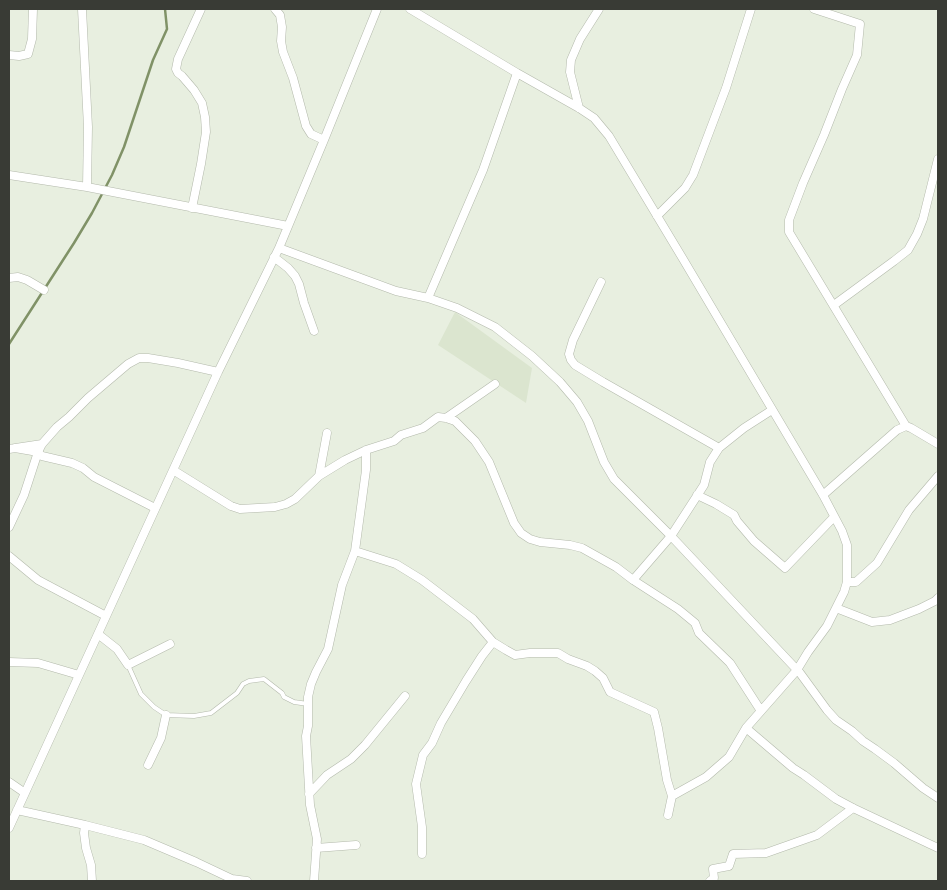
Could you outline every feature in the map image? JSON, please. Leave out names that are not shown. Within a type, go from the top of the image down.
[{"type":"street","points":[[9,55],[19,56],[28,54],[32,39],[33,9]]},
{"type":"street","points":[[82,9],[88,127],[87,187]]},
{"type":"street","points":[[192,208],[206,132],[206,117],[202,103],[194,90],[176,69],[178,59],[201,9]]},
{"type":"street","points":[[275,9],[280,16],[283,52],[293,78],[306,126],[311,134],[324,140]]},
{"type":"street","points":[[9,828],[218,372],[279,248],[377,9]]},
{"type":"street","points":[[410,9],[579,108],[594,118],[609,136],[823,495],[848,545],[847,582],[844,592],[827,626],[797,670],[746,728],[729,757],[706,777],[672,796]]},
{"type":"street","points":[[579,108],[570,72],[571,60],[580,39],[598,9]]},
{"type":"street","points":[[657,216],[685,188],[693,175],[726,88],[751,9]]},
{"type":"street","points":[[814,9],[860,24],[857,55],[788,220],[789,232],[906,426],[938,444]]},
{"type":"street","points":[[428,298],[484,170],[517,73]]},
{"type":"street","points":[[834,305],[908,250],[923,219],[938,159]]},
{"type":"street","points":[[9,175],[87,187],[288,226]]},
{"type":"street","points":[[279,248],[396,291],[428,298],[457,308],[495,327],[532,356],[560,382],[577,402],[588,421],[604,462],[614,478],[800,673],[836,720],[852,730],[863,741],[938,798]]},
{"type":"street","points":[[274,257],[295,276],[314,331]]},
{"type":"street","points":[[9,278],[27,280],[44,290]]},
{"type":"street","points":[[601,282],[574,340],[569,354],[571,360],[575,365],[603,382],[719,448]]},
{"type":"street","points":[[9,527],[24,496],[42,444],[88,398],[128,364],[139,358],[148,358],[218,372]]},
{"type":"street","points":[[446,418],[495,384]]},
{"type":"street","points":[[633,580],[671,536],[704,484],[710,462],[719,448],[744,428],[772,410]]},
{"type":"street","points":[[173,470],[231,506],[240,509],[275,507],[295,499],[319,476],[345,460],[366,450],[394,441],[401,435],[423,428],[438,417],[455,421],[482,450],[489,462],[514,523],[521,533],[530,539],[540,542],[582,548],[616,567],[678,609],[695,623],[699,633],[730,663],[761,711]]},
{"type":"street","points":[[823,495],[897,430],[906,426]]},
{"type":"street","points":[[319,476],[327,433]]},
{"type":"street","points":[[12,449],[42,444]]},
{"type":"street","points":[[12,449],[38,452],[42,456],[72,463],[83,468],[94,477],[155,508]]},
{"type":"street","points":[[314,881],[317,839],[310,805],[307,767],[308,697],[316,672],[328,649],[342,585],[355,551],[366,470],[366,450]]},
{"type":"street","points":[[847,582],[856,582],[877,563],[909,510],[938,476]]},
{"type":"street","points":[[697,495],[734,515],[754,542],[785,568],[834,517]]},
{"type":"street","points":[[355,551],[396,564],[422,580],[472,619],[493,642],[515,655],[558,653],[595,671],[603,678],[610,692],[654,712],[667,780],[672,796],[668,815]]},
{"type":"street","points":[[9,556],[38,580],[106,616]]},
{"type":"street","points":[[836,608],[872,622],[890,620],[938,598]]},
{"type":"street","points":[[98,634],[117,649],[128,665],[170,644]]},
{"type":"street","points":[[422,854],[422,827],[416,784],[423,755],[432,743],[441,723],[466,681],[493,642]]},
{"type":"street","points":[[9,662],[38,664],[79,675]]},
{"type":"street","points":[[309,794],[327,775],[351,759],[365,745],[405,696]]},
{"type":"street","points":[[148,765],[161,738],[166,715]]},
{"type":"street","points":[[746,728],[792,768],[836,799],[938,848]]},
{"type":"street","points":[[9,782],[25,793]]},
{"type":"street","points":[[710,881],[714,878],[713,869],[729,866],[733,854],[766,854],[816,835],[853,808]]},
{"type":"street","points":[[17,810],[144,840],[196,862],[222,879],[247,881]]},
{"type":"street","points":[[85,825],[84,833],[91,864],[92,881]]},
{"type":"street","points":[[316,848],[356,845]]},
{"type":"lane","points":[[128,665],[141,694],[154,707],[166,715],[194,716],[211,712],[237,693],[243,684],[249,681],[264,679],[282,693],[284,697],[294,702],[308,704]]},
{"type":"shaded area","points":[[455,312],[532,368],[526,403],[438,345]]},
{"type":"waterway","points":[[9,344],[74,243],[112,175],[124,147],[153,60],[167,29],[165,9]]}]
